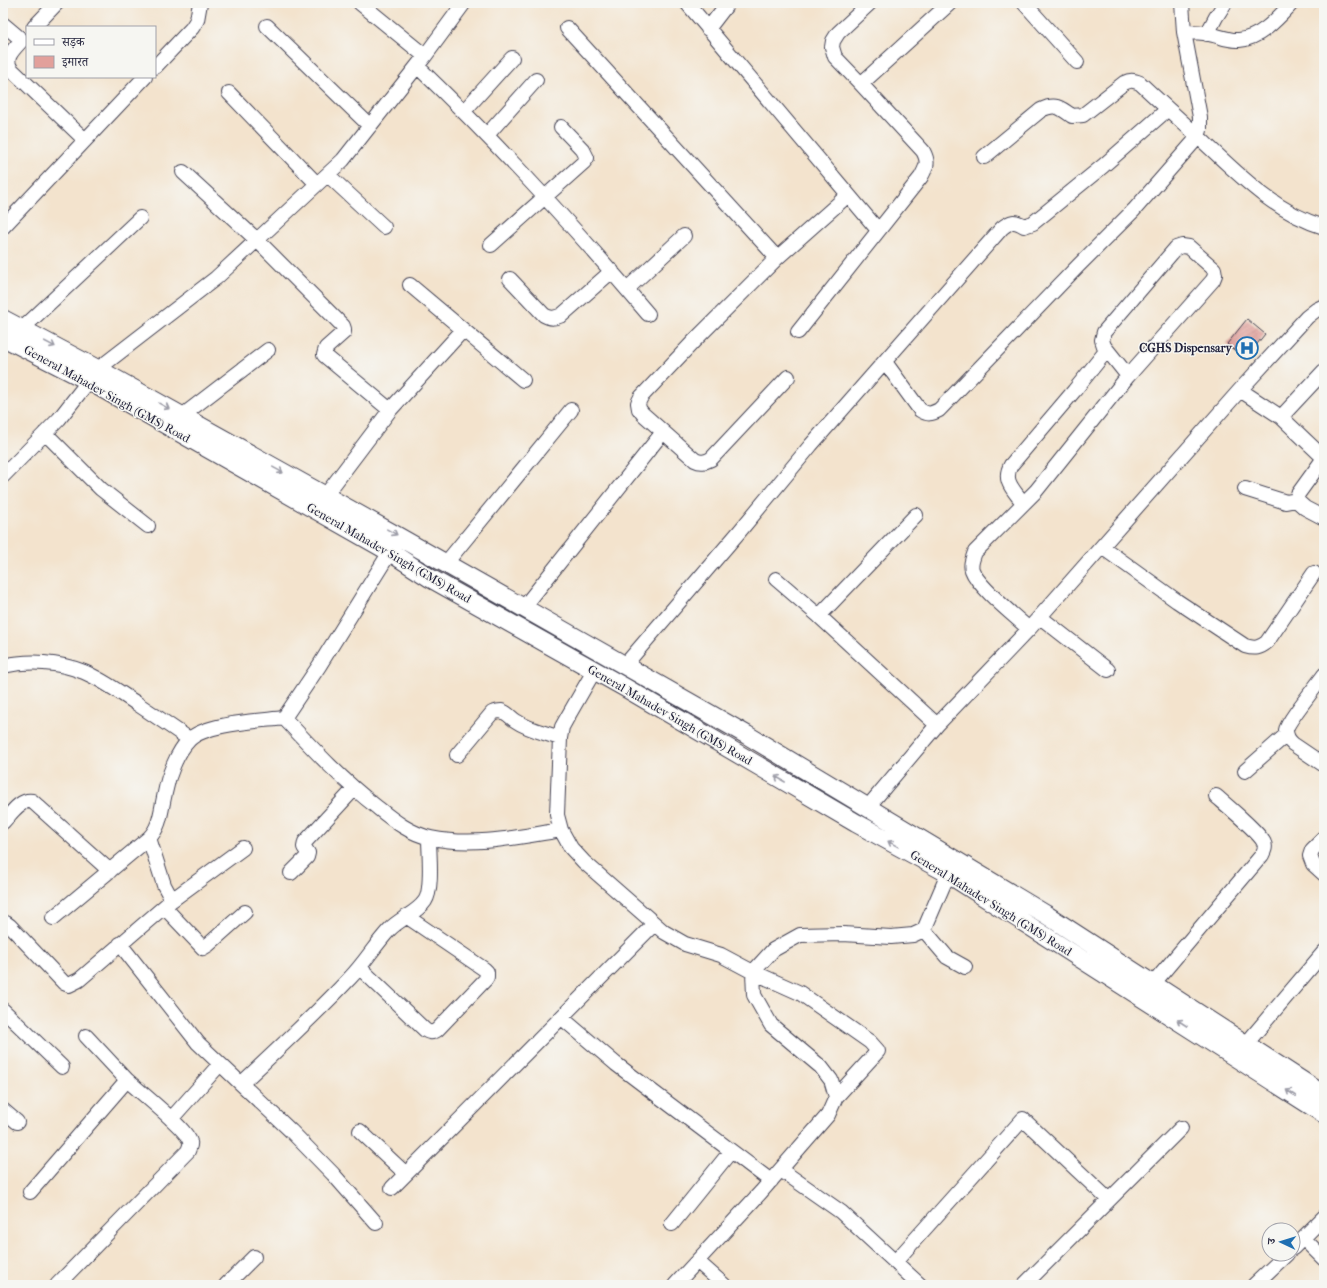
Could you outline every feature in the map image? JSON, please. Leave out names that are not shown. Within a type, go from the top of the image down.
[{"type":"street","points":[[35,26],[57,3]]},
{"type":"street","points":[[156,66],[192,28],[197,20],[200,3]]},
{"type":"street","points":[[360,3],[421,61],[464,111],[612,271],[648,314]]},
{"type":"street","points":[[3,476],[59,419],[93,375],[216,278],[343,160],[421,61],[464,3]]},
{"type":"street","points":[[686,3],[878,230]]},
{"type":"street","points":[[708,29],[728,3]]},
{"type":"street","points":[[798,332],[921,177],[927,166],[927,158],[923,151],[835,57],[832,47],[833,41],[838,33],[870,3]]},
{"type":"street","points":[[861,84],[950,3]]},
{"type":"street","points":[[1024,3],[1077,62]]},
{"type":"street","points":[[885,362],[920,410],[927,414],[932,414],[939,410],[1134,210],[1198,137],[1200,130],[1200,116],[1184,32],[1182,3]]},
{"type":"street","points":[[1207,34],[1216,17],[1226,3]]},
{"type":"street","points":[[1184,32],[1207,34],[1239,40],[1251,38],[1273,22],[1292,3]]},
{"type":"street","points":[[3,24],[24,37],[9,54],[7,61],[8,66],[85,140]]},
{"type":"street","points":[[267,26],[370,126]]},
{"type":"street","points":[[567,28],[777,258]]},
{"type":"street","points":[[464,111],[512,58]]},
{"type":"street","points":[[3,227],[144,78]]},
{"type":"street","points":[[487,135],[536,80]]},
{"type":"street","points":[[984,157],[1041,110],[1048,106],[1059,107],[1072,116],[1083,115],[1130,80],[1140,83],[1248,184],[1279,206],[1300,218],[1324,227]]},
{"type":"street","points":[[229,93],[317,184]]},
{"type":"street","points":[[625,665],[811,445],[1002,228],[1008,223],[1013,222],[1017,222],[1024,226],[1033,223],[1103,166],[1168,109]]},
{"type":"street","points":[[491,245],[584,162],[586,158],[584,150],[561,127]]},
{"type":"street","points":[[184,172],[257,240],[343,326],[344,332],[326,348],[324,355],[390,410]]},
{"type":"street","points":[[328,175],[384,227]]},
{"type":"street","points":[[788,378],[706,462],[695,460],[639,409],[638,403],[641,397],[695,340],[777,258],[848,195]]},
{"type":"street","points":[[22,329],[140,218]]},
{"type":"street","points":[[627,289],[684,236]]},
{"type":"street","points":[[1029,629],[979,583],[972,570],[971,562],[975,552],[1036,491],[1128,376],[1213,280],[1215,275],[1214,270],[1189,247],[1182,246],[1176,248],[1104,332],[1102,340],[1104,346],[1128,376]]},
{"type":"street","points":[[510,279],[544,316],[555,318],[562,315],[612,271]]},
{"type":"street","points":[[410,285],[523,380]]},
{"type":"street","points":[[867,808],[937,725],[1040,617],[1240,390],[1307,317],[1324,306]]},
{"type":"street","points":[[3,320],[22,329],[93,375],[182,416],[524,607],[747,735],[1044,914],[1324,1095]]},
{"type":"street","points":[[325,496],[390,410],[463,330]]},
{"type":"street","name":"General Mahadev Singh (GMS) Road","points":[[3,338],[93,375],[390,552],[430,578],[624,687],[856,823],[948,874],[1324,1114]]},
{"type":"street","points":[[182,416],[268,350]]},
{"type":"street","points":[[1023,503],[1008,482],[1008,471],[1011,465],[1107,350]]},
{"type":"street","points":[[1281,417],[1324,371]]},
{"type":"street","points":[[1240,390],[1281,417],[1324,458],[1298,494],[1296,500]]},
{"type":"street","points":[[446,563],[571,410]]},
{"type":"street","points":[[524,607],[663,432]]},
{"type":"street","points":[[45,434],[101,489],[148,526]]},
{"type":"street","points":[[1245,489],[1286,502],[1296,500]]},
{"type":"street","points":[[1296,500],[1305,508],[1324,518]]},
{"type":"street","points":[[819,616],[916,515]]},
{"type":"street","points":[[1102,547],[1177,601],[1246,646],[1252,648],[1257,648],[1267,642],[1314,573]]},
{"type":"street","points":[[53,918],[154,833],[158,824],[166,788],[172,770],[180,752],[189,739],[204,731],[222,726],[284,718],[319,666],[390,552]]},
{"type":"street","points":[[776,578],[937,725]]},
{"type":"street","points":[[1040,617],[1108,670]]},
{"type":"street","points":[[3,666],[36,662],[58,664],[84,672],[108,685],[189,739]]},
{"type":"street","points":[[594,671],[562,727],[560,738],[557,815],[561,830],[571,848],[584,862],[664,932],[685,944],[721,955],[753,972],[800,993],[870,1042],[878,1051],[836,1097],[828,1115],[781,1170],[675,1285]]},
{"type":"street","points":[[1324,675],[1287,727],[1286,735],[1292,744],[1324,765]]},
{"type":"street","points":[[457,755],[492,713],[496,711],[501,711],[526,726],[560,738]]},
{"type":"street","points":[[284,718],[324,761],[354,789],[398,823],[411,831],[429,838],[454,842],[490,841],[517,838],[561,830]]},
{"type":"street","points":[[1245,771],[1286,735]]},
{"type":"street","points":[[291,873],[308,857],[308,853],[304,847],[305,842],[354,789]]},
{"type":"street","points":[[1154,984],[1262,855],[1265,848],[1264,842],[1256,833],[1216,796]]},
{"type":"street","points":[[3,822],[22,802],[27,800],[32,801],[110,871]]},
{"type":"street","points":[[149,838],[168,903],[203,948],[245,912]]},
{"type":"street","points":[[242,1083],[360,968],[388,930],[406,916],[417,910],[425,900],[430,875],[429,838]]},
{"type":"street","points":[[1324,838],[1312,850],[1310,856],[1311,861],[1324,874]]},
{"type":"street","points":[[3,924],[6,923],[10,926],[64,983],[70,985],[79,980],[168,903],[243,848]]},
{"type":"street","points":[[836,1097],[831,1080],[821,1067],[771,1025],[754,995],[753,972],[773,950],[800,935],[843,934],[891,937],[913,935],[924,930],[948,874]]},
{"type":"street","points":[[360,968],[425,1030],[429,1032],[437,1030],[487,977],[487,972],[406,916]]},
{"type":"street","points":[[392,1188],[654,924]]},
{"type":"street","points":[[924,930],[947,957],[965,967]]},
{"type":"street","points":[[120,944],[198,1043],[291,1131],[333,1174],[376,1223]]},
{"type":"street","points":[[1246,1044],[1324,952]]},
{"type":"street","points":[[3,1010],[62,1067]]},
{"type":"street","points":[[562,1018],[616,1064],[770,1181]]},
{"type":"street","points":[[57,1285],[188,1151],[190,1146],[187,1136],[171,1118],[127,1080],[86,1036]]},
{"type":"street","points":[[171,1118],[220,1064]]},
{"type":"street","points":[[30,1192],[127,1080]]},
{"type":"street","points":[[3,1110],[17,1122]]},
{"type":"street","points":[[895,1262],[1023,1119],[1109,1200]]},
{"type":"street","points":[[1024,1285],[1182,1128]]},
{"type":"street","points":[[360,1131],[406,1174]]},
{"type":"street","points":[[672,1224],[730,1151]]},
{"type":"street","points":[[781,1170],[840,1212],[920,1285]]},
{"type":"street","points":[[1301,1240],[1324,1217]]},
{"type":"street","points":[[1301,1245],[1324,1258]]},
{"type":"street","points":[[226,1285],[254,1257]]},
{"type":"street","points":[[697,1261],[724,1285]]},
{"type":"street","points":[[1254,1285],[1278,1262]]},
{"type":"building","points":[[1247,319],[1265,334],[1245,359],[1227,344]]},
{"type":"place","name":"CGHS Dispensary","points":[[1247,348]]}]
